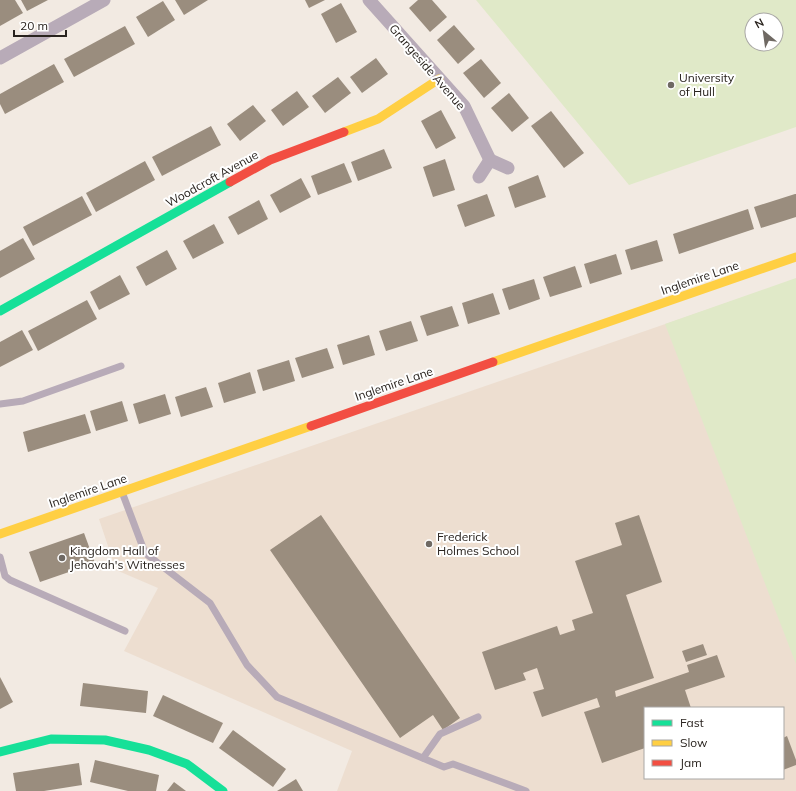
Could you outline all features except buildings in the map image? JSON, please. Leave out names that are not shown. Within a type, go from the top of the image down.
[{"type":"street","points":[[0,58],[104,0]]},
{"type":"street","name":"Grangeside Avenue","points":[[369,0],[464,106],[490,160]]},
{"type":"street","name":"Woodcroft Avenue","points":[[0,311],[270,160],[378,119],[439,79]]},
{"type":"street","points":[[480,177],[490,160],[508,168]]},
{"type":"street","name":"Inglemire Lane","points":[[0,534],[796,257]]},
{"type":"street","points":[[0,752],[50,739],[105,740],[149,750],[187,764],[223,791]]},
{"type":"lane","points":[[0,404],[23,401],[121,366]]},
{"type":"lane","points":[[121,492],[145,553],[210,603],[247,665],[277,697],[444,767],[453,764],[526,791]]},
{"type":"lane","points":[[0,557],[5,576],[10,580],[125,631]]},
{"type":"lane","points":[[423,758],[440,734],[478,717]]},
{"type":"shaded area","name":"Frederick Holmes School","points":[[796,279],[796,791],[337,791],[352,751],[124,651],[158,588],[116,570],[99,519]]},
{"type":"green space","name":"University of Hull","points":[[476,0],[796,0],[796,127],[629,185]]},
{"type":"green space","points":[[796,278],[796,664],[665,324]]},
{"type":"traffic: fast","points":[[0,311],[230,182]]},
{"type":"traffic: fast","points":[[0,752],[51,739],[105,740],[149,750],[187,764],[223,791]]},
{"type":"traffic: slow","points":[[344,132],[378,119],[439,79]]},
{"type":"traffic: slow","points":[[493,362],[796,257]]},
{"type":"traffic: slow","points":[[0,534],[311,426]]},
{"type":"traffic: jam","points":[[230,182],[270,160],[344,132]]},
{"type":"traffic: jam","points":[[311,426],[493,362]]},
{"type":"place","name":"University of Hull","points":[[671,85]]},
{"type":"place","name":"Frederick Holmes School","points":[[429,544]]},
{"type":"place","name":"Kingdom Hall of Jehovah's Witnesses","points":[[62,558]]}]
